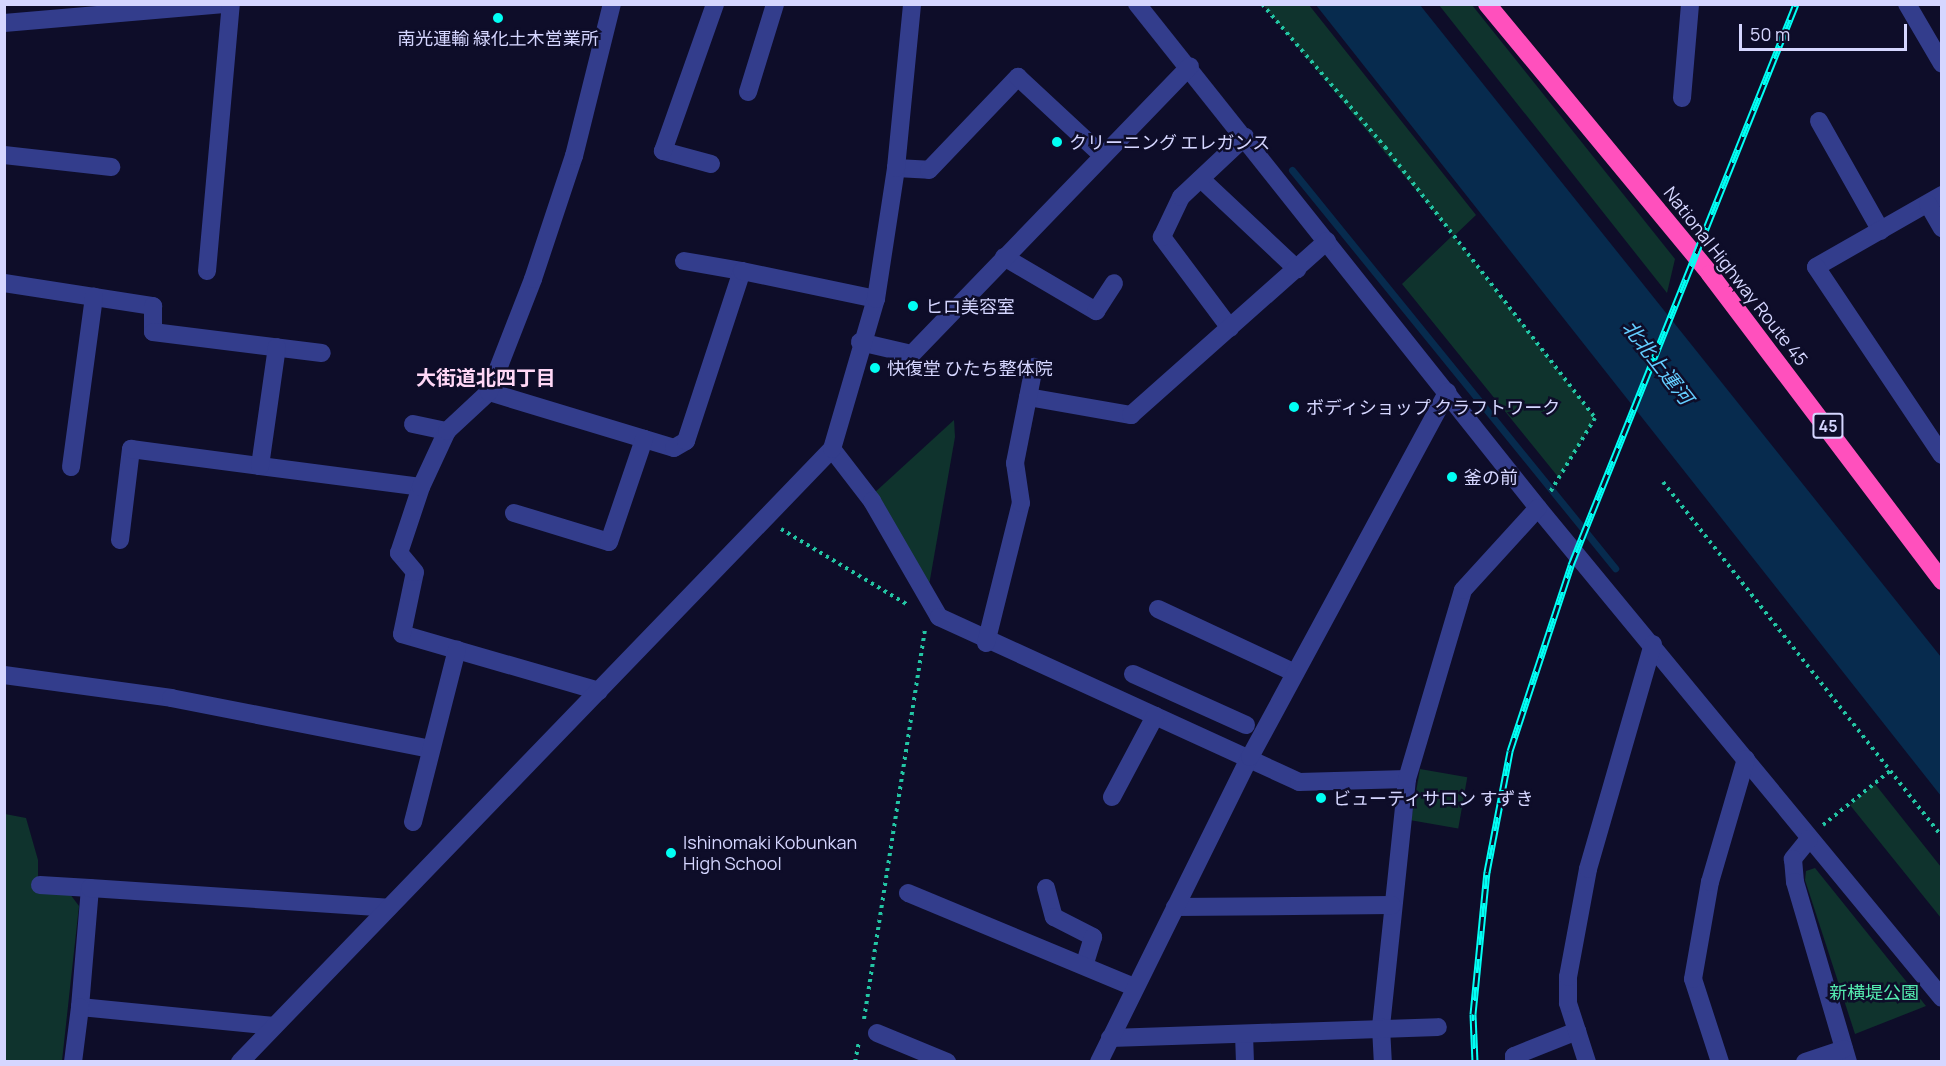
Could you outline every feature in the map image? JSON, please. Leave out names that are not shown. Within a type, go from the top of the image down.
[{"type":"highway","name":"National Highway Route 45","points":[[1487,4],[1710,274],[1941,581]]},
{"type":"street","points":[[12,17],[66,11],[224,4]]},
{"type":"street","points":[[207,271],[231,4]]},
{"type":"street","points":[[599,691],[402,634],[414,572],[399,553],[420,487],[447,431],[489,392],[574,156],[612,4]]},
{"type":"street","points":[[711,164],[663,151],[715,4]]},
{"type":"street","points":[[748,92],[775,4]]},
{"type":"street","points":[[240,1062],[599,691],[762,518],[832,449],[860,342],[876,299],[896,168],[912,4]]},
{"type":"street","points":[[1137,4],[1190,66],[1447,392],[1542,504],[1746,759],[1815,833],[1941,998]]},
{"type":"street","points":[[1682,98],[1690,4]]},
{"type":"street","points":[[1907,4],[1941,64]]},
{"type":"street","points":[[860,342],[912,354],[1190,66]]},
{"type":"street","points":[[896,168],[929,170],[1018,77],[1102,155]]},
{"type":"street","points":[[1819,121],[1881,231]]},
{"type":"street","points":[[1230,327],[1162,237],[1181,197],[1245,137]]},
{"type":"street","points":[[4,155],[111,167]]},
{"type":"street","points":[[1201,179],[1297,268]]},
{"type":"street","points":[[1941,228],[1934,200],[1816,267],[1941,455]]},
{"type":"street","points":[[1028,397],[1131,415],[1327,242]]},
{"type":"street","points":[[1004,257],[1096,311],[1114,283]]},
{"type":"street","points":[[684,261],[876,299]]},
{"type":"street","points":[[489,392],[674,448],[686,441],[742,271]]},
{"type":"street","points":[[4,283],[153,306],[153,332],[322,353]]},
{"type":"street","points":[[71,467],[94,297]]},
{"type":"street","points":[[260,466],[277,347]]},
{"type":"street","points":[[986,643],[1021,503],[1015,463],[1034,367]]},
{"type":"street","points":[[1099,1062],[1134,987],[1251,757],[1447,392]]},
{"type":"street","points":[[413,424],[447,431]]},
{"type":"street","points":[[514,513],[609,542],[644,439]]},
{"type":"street","points":[[120,540],[131,449],[420,487]]},
{"type":"street","points":[[832,449],[872,501],[939,617],[986,643],[1251,757],[1299,782],[1407,779]]},
{"type":"street","points":[[1383,1062],[1381,1028],[1392,905],[1407,779],[1463,590],[1542,504]]},
{"type":"street","points":[[1158,609],[1295,673]]},
{"type":"street","points":[[1587,1062],[1577,1031],[1568,977],[1588,869],[1653,644]]},
{"type":"street","points":[[413,822],[457,650]]},
{"type":"street","points":[[4,675],[171,698],[430,749]]},
{"type":"street","points":[[1134,706],[1139,677],[1246,725]]},
{"type":"street","points":[[1112,797],[1155,716]]},
{"type":"street","points":[[1720,1062],[1693,979],[1710,882],[1746,759]]},
{"type":"street","points":[[1805,1062],[1846,1055],[1796,882],[1793,859],[1815,833]]},
{"type":"street","points":[[40,885],[388,908]]},
{"type":"street","points":[[73,1062],[90,888]]},
{"type":"street","points":[[1046,888],[1054,917],[1093,937],[1084,966]]},
{"type":"street","points":[[908,893],[1134,987]]},
{"type":"street","points":[[1175,907],[1392,905]]},
{"type":"street","points":[[80,1007],[274,1026]]},
{"type":"street","points":[[1110,1038],[1438,1027]]},
{"type":"street","points":[[1514,1062],[1514,1056],[1577,1031]]},
{"type":"street","points":[[877,1033],[947,1062]]},
{"type":"street","points":[[1244,1034],[1245,1062]]},
{"type":"path","points":[[1262,4],[1385,147],[1595,418],[1542,504]]},
{"type":"path","points":[[1663,482],[1941,836]]},
{"type":"path","points":[[762,518],[916,610]]},
{"type":"path","points":[[855,1062],[927,616]]},
{"type":"path","points":[[1815,833],[1890,771]]},
{"type":"green space","points":[[1263,5],[1309,5],[1476,215],[1454,236],[1595,418],[1559,478],[1402,284],[1453,235]]},
{"type":"green space","points":[[1439,5],[1472,5],[1675,259],[1667,293]]},
{"type":"green space","points":[[954,420],[955,437],[928,591],[873,494]]},
{"type":"green space","points":[[1420,769],[1467,777],[1458,829],[1411,820]]},
{"type":"green space","points":[[1875,784],[1941,867],[1941,918],[1850,805]]},
{"type":"green space","points":[[5,814],[26,818],[38,860],[38,891],[70,894],[79,906],[62,1061],[5,1062]]},
{"type":"green space","name":"新横堤公園","points":[[1815,868],[1926,1006],[1855,1034],[1805,880],[1806,871]]},
{"type":"water","name":"北北上運河","points":[[1316,5],[1420,5],[1941,657],[1941,796]]},
{"type":"waterway","points":[[1292,170],[1615,568]]},
{"type":"railway","points":[[1475,1062],[1473,1014],[1487,872],[1510,751],[1571,565],[1796,4]]},
{"type":"place","name":"南光運輸 緑化土木営業所","points":[[498,18]]},
{"type":"place","name":"クリーニング エレガンス","points":[[1057,142]]},
{"type":"place","name":"ヒロ美容室","points":[[913,306]]},
{"type":"place","name":"快復堂 ひたち整体院","points":[[875,368]]},
{"type":"place","name":"ボディショップ クラフトワーク","points":[[1294,407]]},
{"type":"place","name":"釜の前","points":[[1452,477]]},
{"type":"place","name":"ビューティサロン すずき","points":[[1321,798]]},
{"type":"place","name":"Ishinomaki Kobunkan High School","points":[[671,853]]},
{"type":"district","name":"大街道北四丁目","points":[[486,377]]}]
